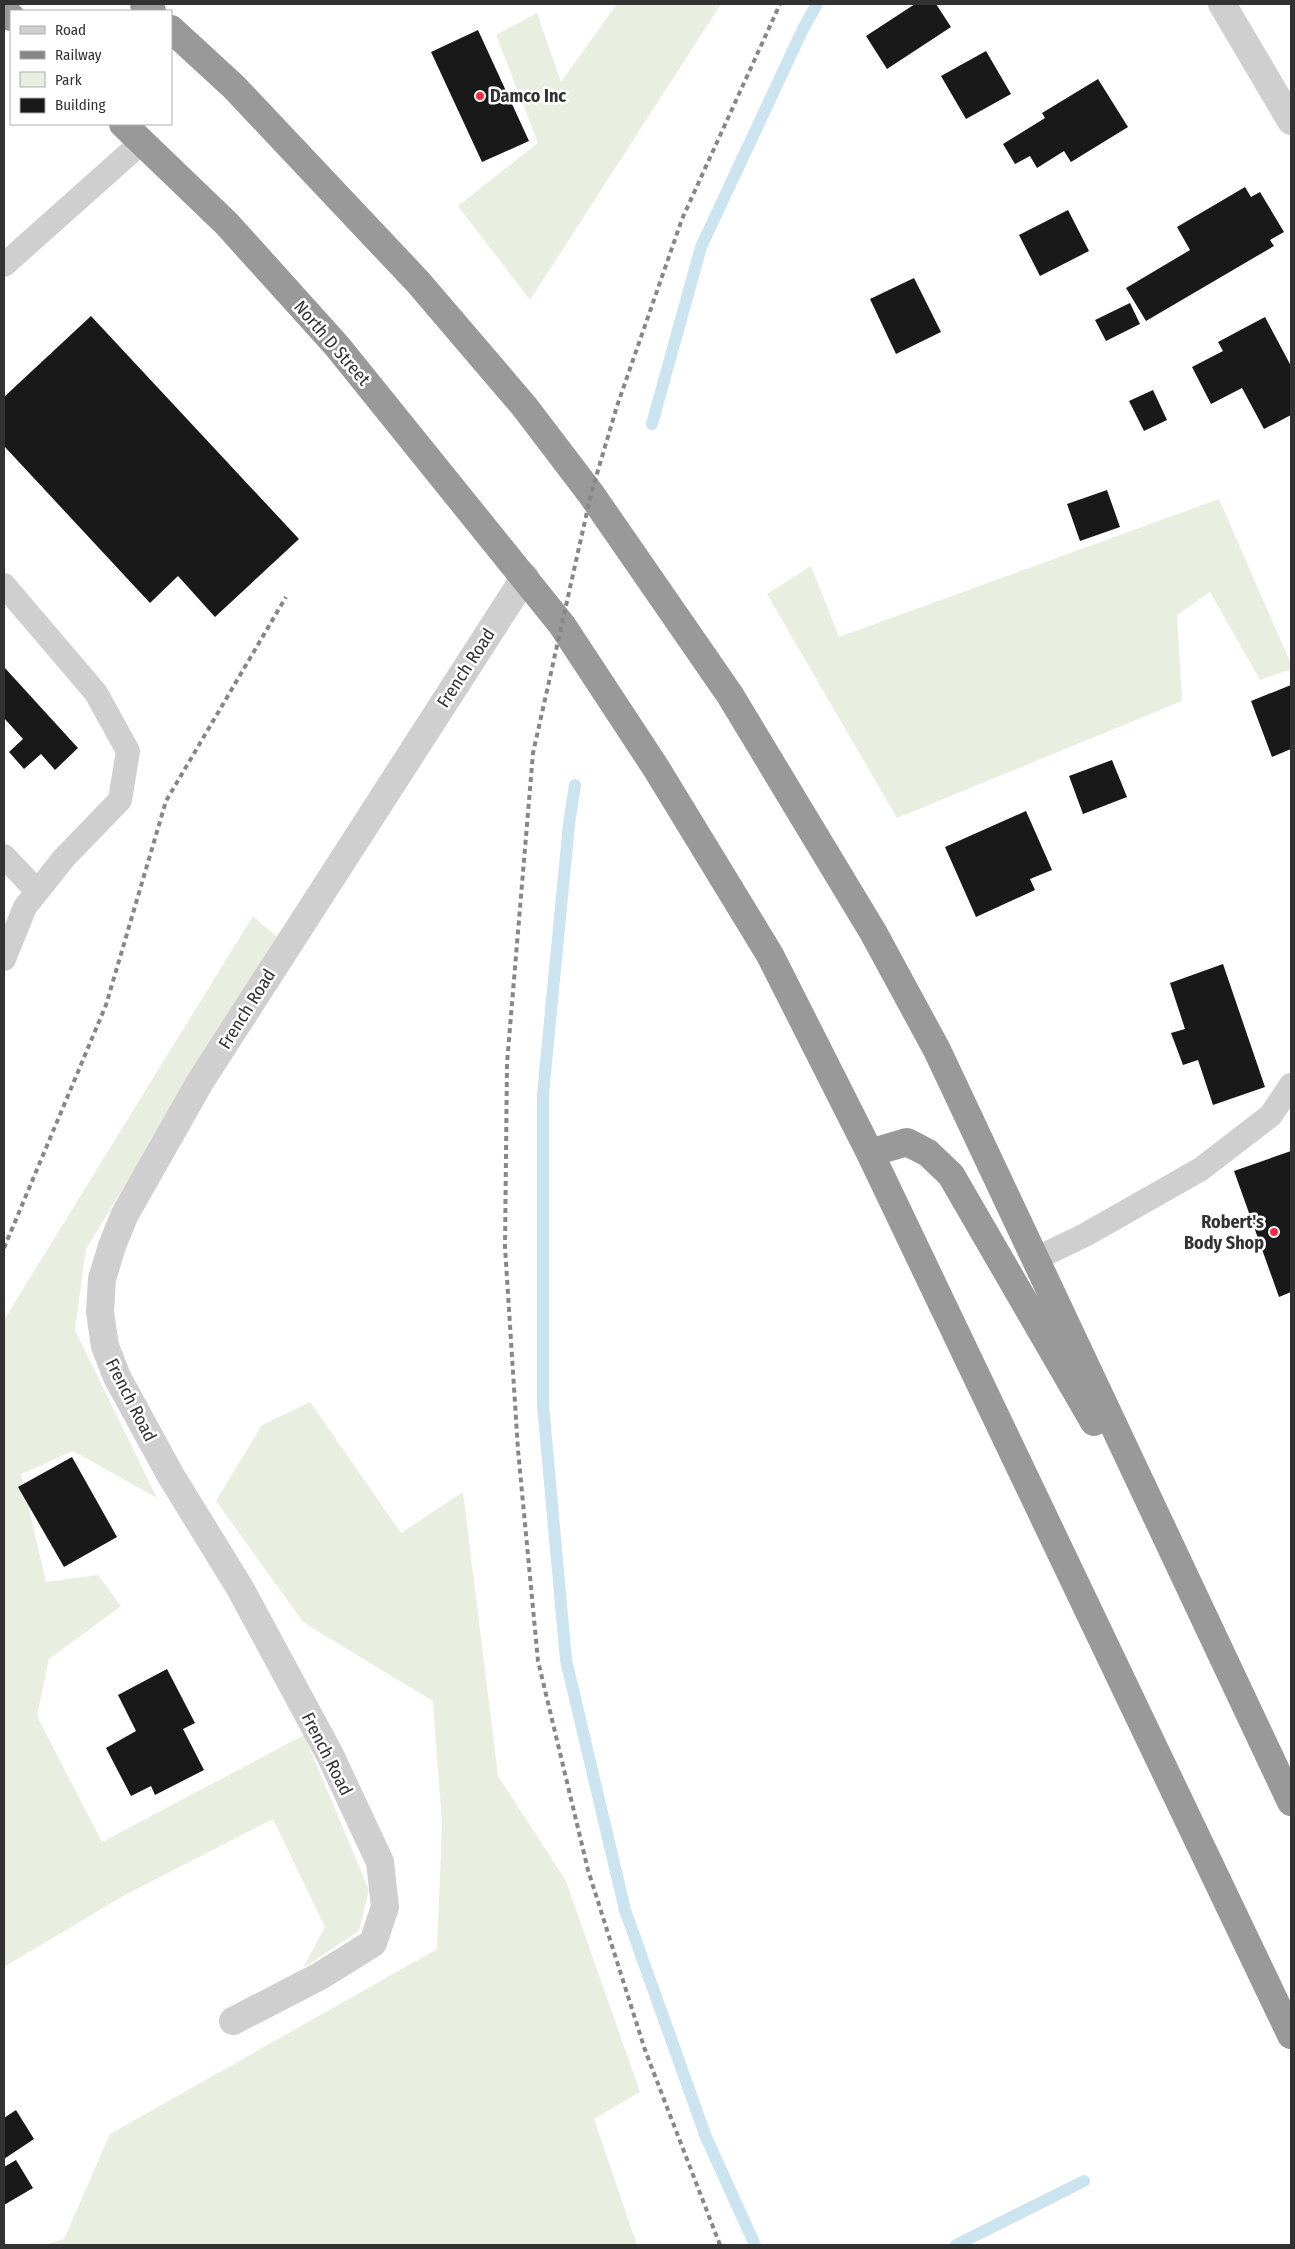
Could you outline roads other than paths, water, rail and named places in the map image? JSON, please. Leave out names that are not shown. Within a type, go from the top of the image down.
[{"type":"highway","points":[[172,30],[234,86],[418,282],[524,406],[591,494],[730,695],[873,932],[937,1050],[1291,1802]]},
{"type":"highway","name":"North D Street","points":[[132,133],[227,224],[337,346],[525,577],[562,625],[656,768],[770,955],[870,1153],[1291,2035]]},
{"type":"highway","points":[[870,1153],[907,1142],[928,1153],[951,1175],[1182,1569]]},
{"type":"street","points":[[1222,4],[1291,121]]},
{"type":"street","name":"French Road","points":[[233,2021],[320,1976],[373,1943],[385,1908],[380,1862],[330,1755],[240,1588],[171,1476],[117,1377],[105,1346],[100,1312],[102,1279],[112,1246],[126,1214],[200,1082],[525,577]]},
{"type":"lane","points":[[4,265],[132,133]]},
{"type":"lane","points":[[4,585],[96,693],[128,751],[120,800],[64,858],[25,907],[4,959]]},
{"type":"lane","points":[[4,856],[38,891]]},
{"type":"lane","points":[[1035,1259],[1085,1236],[1201,1169],[1271,1115],[1291,1084]]},
{"type":"waterway","points":[[652,424],[701,247],[803,29],[817,4]]},
{"type":"waterway","points":[[575,785],[569,824],[543,1094],[543,1405],[566,1660],[625,1910],[706,2137],[755,2245]]},
{"type":"waterway","points":[[956,2245],[1084,2181]]},
{"type":"railway","points":[[720,2245],[645,2050],[588,1870],[538,1661],[518,1450],[505,1247],[507,1063],[533,753],[591,494],[617,406],[682,219],[780,4]]},
{"type":"railway","points":[[4,1248],[106,1005],[166,801],[286,597]]},
{"type":"place","name":"Damco Inc","points":[[480,96]]},
{"type":"place","name":"Robert's Body Shop","points":[[1274,1232]]}]
